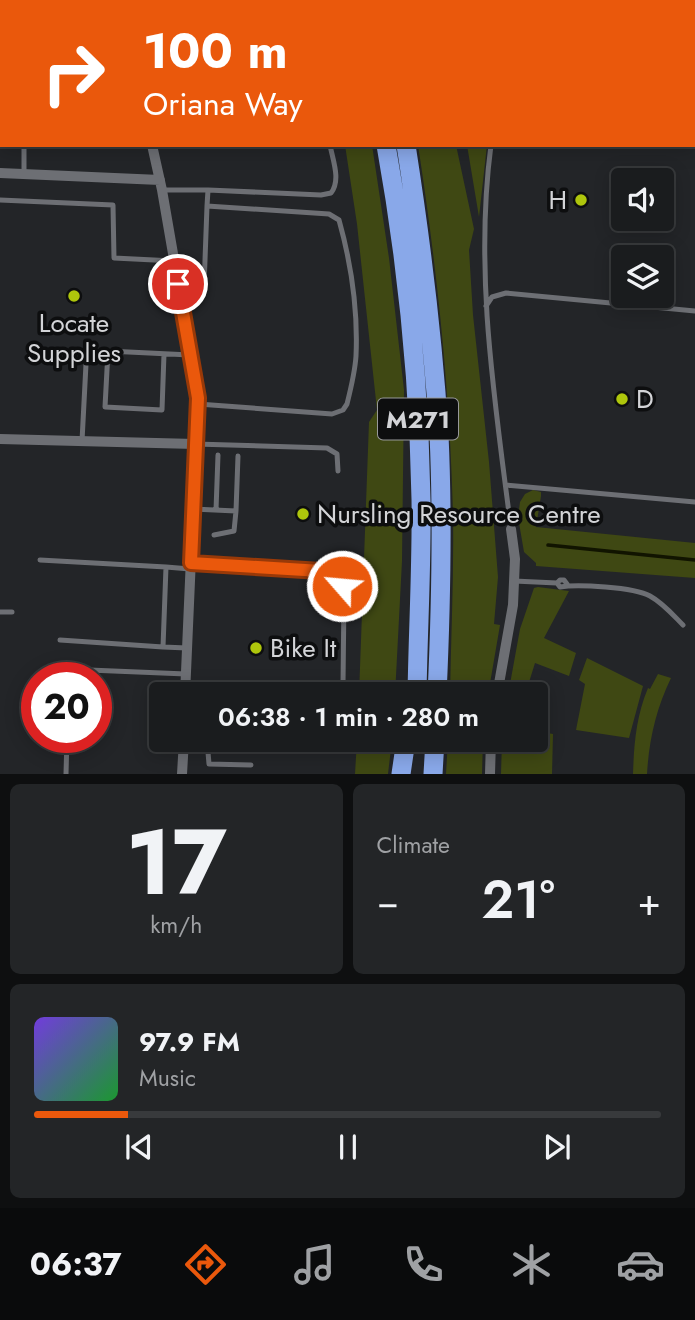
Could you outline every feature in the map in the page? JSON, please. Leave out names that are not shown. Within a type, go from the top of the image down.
[{"type":"highway","name":"M271","points":[[386,147],[411,327],[418,418],[421,501],[416,682]]},
{"type":"highway","name":"M271","points":[[406,147],[423,262],[439,437],[441,554],[437,682]]},
{"type":"highway","points":[[401,774],[404,752]]},
{"type":"highway","points":[[413,774],[414,752]]},
{"type":"highway","points":[[433,774],[434,752]]},
{"type":"street","points":[[152,147],[198,404],[186,682]]},
{"type":"street","points":[[0,173],[161,185]]},
{"type":"street","points":[[0,439],[195,444]]},
{"type":"street","points":[[499,682],[513,605],[511,529]]},
{"type":"street","points":[[182,774],[183,752]]},
{"type":"street","points":[[490,774],[491,752]]},
{"type":"lane","points":[[24,147],[24,174]]},
{"type":"lane","points":[[161,185],[208,190],[331,194],[336,187],[337,178],[330,147]]},
{"type":"lane","points":[[491,147],[484,214],[486,306],[511,529]]},
{"type":"lane","points":[[204,287],[208,190]]},
{"type":"lane","points":[[0,200],[113,205],[114,258],[174,261]]},
{"type":"lane","points":[[198,404],[332,414],[343,410],[347,404],[356,352],[348,259],[339,220],[335,216],[318,212],[207,206]]},
{"type":"lane","points":[[486,306],[492,298],[506,293],[695,311]]},
{"type":"lane","points":[[108,351],[105,407],[162,410],[164,354]]},
{"type":"lane","points":[[82,441],[86,364],[93,352],[190,355]]},
{"type":"lane","points":[[195,444],[327,448],[337,454],[338,471]]},
{"type":"lane","points":[[216,510],[218,455]]},
{"type":"lane","points":[[214,535],[234,531],[238,456]]},
{"type":"lane","points":[[506,485],[695,502]]},
{"type":"lane","points":[[193,509],[236,511]]},
{"type":"lane","points":[[40,560],[330,574],[342,586],[344,597],[343,682]]},
{"type":"lane","points":[[163,647],[166,567]]},
{"type":"lane","points":[[514,581],[556,583],[564,580],[567,584],[638,592],[649,595],[683,625]]},
{"type":"lane","points":[[0,612],[12,612]]},
{"type":"lane","points":[[61,640],[187,648]]},
{"type":"lane","points":[[112,671],[186,674]]},
{"type":"lane","points":[[208,752],[209,764],[251,765]]},
{"type":"lane","points":[[66,774],[67,753]]},
{"type":"green space","points":[[345,147],[372,147],[389,258],[404,390],[402,561],[396,682],[359,682],[369,422],[377,410],[357,224]]},
{"type":"green space","points":[[418,147],[456,147],[474,229],[469,250],[473,315],[498,577],[494,624],[500,625],[490,682],[450,682],[453,538],[451,469],[437,283]]},
{"type":"green space","points":[[467,147],[487,147],[479,217]]},
{"type":"green space","points":[[533,490],[541,492],[536,527],[695,543],[695,578],[536,566],[524,552],[518,517],[520,502],[525,494]]},
{"type":"green space","points":[[534,588],[569,591],[544,638],[576,653],[569,676],[535,663],[529,682],[510,682],[520,629]]},
{"type":"green space","points":[[587,658],[643,686],[629,738],[576,730],[585,684],[579,680]]},
{"type":"green space","points":[[658,674],[671,678],[654,725],[647,774],[633,774],[638,720],[648,688],[650,689]]},
{"type":"green space","points":[[548,733],[553,734],[552,774],[501,774],[502,752],[548,752]]},
{"type":"green space","points":[[356,752],[391,752],[388,774],[355,774]]},
{"type":"green space","points":[[447,752],[483,752],[482,774],[446,774]]},
{"type":"waterway","points":[[548,545],[695,560]]},
{"type":"place","name":"H","points":[[581,200]]},
{"type":"place","name":"Locate Supplies","points":[[74,296]]},
{"type":"place","name":"D","points":[[622,399]]},
{"type":"place","name":"Nursling Resource Centre","points":[[303,514]]},
{"type":"place","name":"Bike It","points":[[256,648]]},
{"type":"route","points":[[178,284],[198,398],[191,563],[321,571],[330,574],[342,586]]}]
